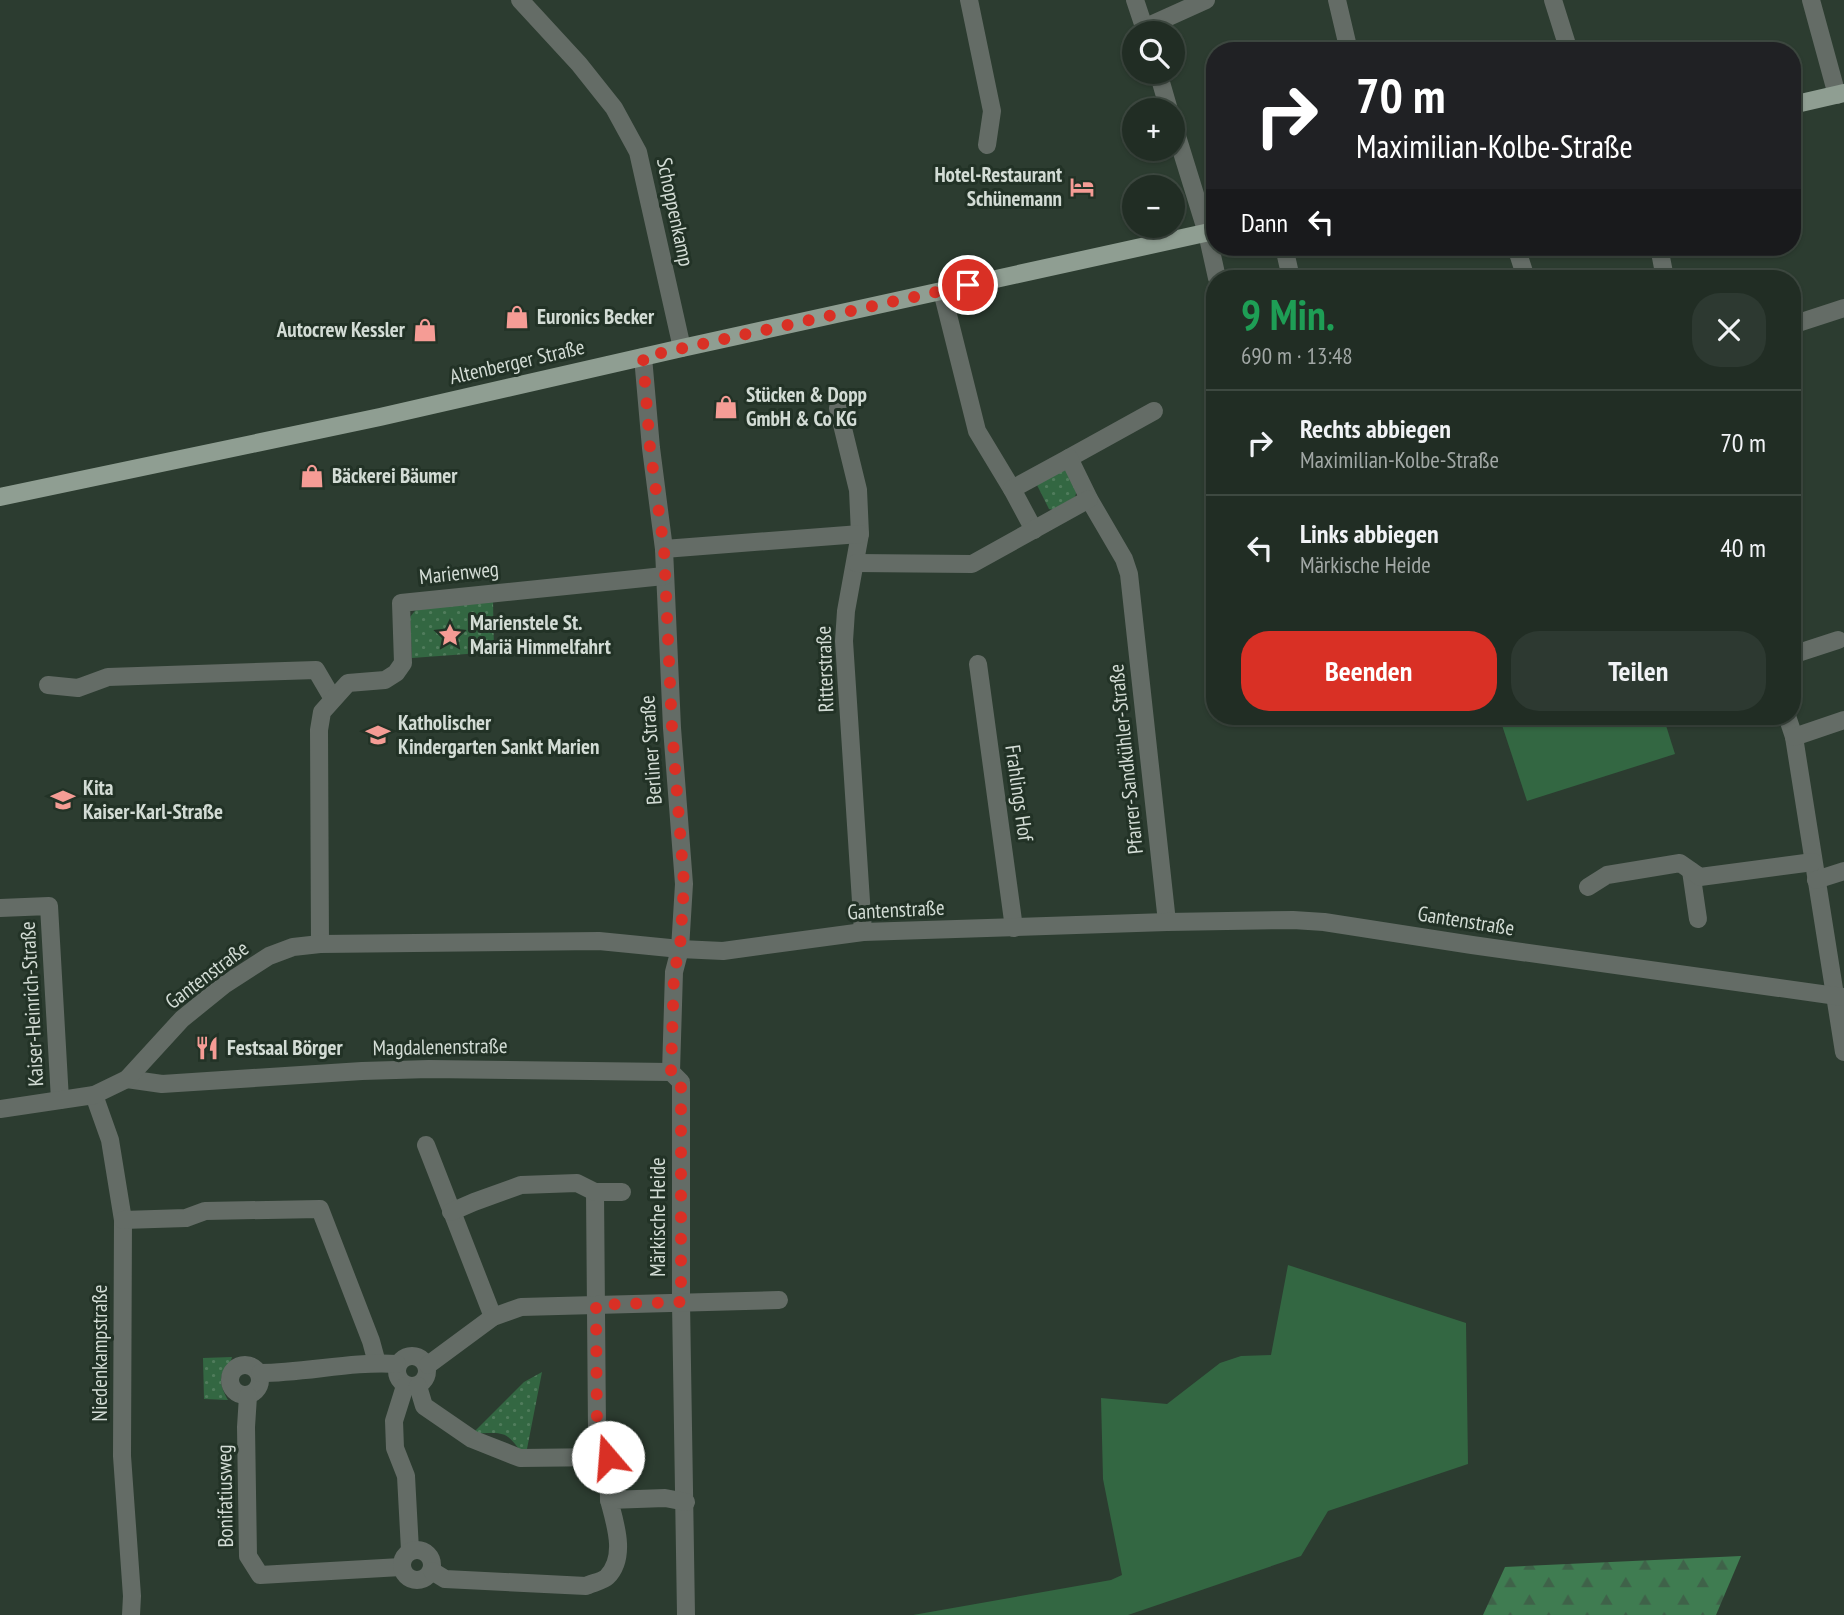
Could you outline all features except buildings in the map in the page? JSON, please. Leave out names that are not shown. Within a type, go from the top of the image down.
[{"type":"main road","points":[[1801,103],[1840,94]]},
{"type":"main road","name":"Altenberger Straße","points":[[0,496],[380,417],[1206,233]]},
{"type":"street","name":"Schoppenkamp","points":[[520,0],[579,64],[614,108],[638,152],[682,348]]},
{"type":"street","points":[[969,0],[992,111],[987,145]]},
{"type":"street","points":[[1135,0],[1142,21]]},
{"type":"street","points":[[1165,21],[1206,0]]},
{"type":"street","points":[[1337,0],[1347,42]]},
{"type":"street","points":[[1553,0],[1566,42]]},
{"type":"street","points":[[1811,0],[1840,94]]},
{"type":"street","points":[[1185,157],[1206,218]]},
{"type":"street","points":[[942,290],[977,431],[1034,530]]},
{"type":"street","points":[[1801,322],[1844,308]]},
{"type":"street","name":"Berliner Straße","points":[[643,357],[650,448],[664,549],[672,728],[684,884],[680,948]]},
{"type":"street","name":"Ritterstraße","points":[[838,408],[858,491],[860,534],[846,611],[844,641],[863,932]]},
{"type":"street","points":[[1012,489],[1154,411]]},
{"type":"street","name":"Pfarrer-Sandkühler-Straße","points":[[1069,458],[1124,559],[1129,574],[1167,922]]},
{"type":"street","points":[[856,563],[972,565],[1089,499]]},
{"type":"street","points":[[664,549],[860,534]]},
{"type":"street","name":"Marienweg","points":[[333,699],[348,683],[385,680],[396,673],[403,663],[401,603],[664,576]]},
{"type":"street","points":[[1801,652],[1838,640]]},
{"type":"street","name":"Frahlings Hof","points":[[978,664],[1014,928]]},
{"type":"street","points":[[48,685],[78,688],[108,677],[316,670],[333,699],[322,712],[319,730],[320,944]]},
{"type":"street","points":[[1794,737],[1844,720]]},
{"type":"street","points":[[1790,725],[1816,880],[1840,997],[1844,1052]]},
{"type":"street","points":[[1588,887],[1607,875],[1680,863],[1700,877],[1813,862]]},
{"type":"street","points":[[1691,871],[1698,919]]},
{"type":"street","points":[[1816,880],[1844,871]]},
{"type":"street","name":"Kaiser-Heinrich-Straße","points":[[0,908],[49,906],[61,1100]]},
{"type":"street","name":"Gantenstraße","points":[[0,1109],[94,1095],[127,1079],[183,1019],[224,985],[269,956],[293,947],[320,944],[599,940],[723,951],[863,932],[1293,920],[1324,922],[1840,997]]},
{"type":"street","name":"Märkische Heide","points":[[680,948],[674,972],[671,1072],[681,1082],[681,1302],[687,1615]]},
{"type":"street","name":"Magdalenenstraße","points":[[127,1079],[162,1084],[429,1069],[671,1072]]},
{"type":"street","name":"Niedenkampstraße","points":[[94,1095],[110,1140],[123,1220],[122,1456],[131,1615]]},
{"type":"street","points":[[426,1144],[493,1317]]},
{"type":"street","points":[[451,1212],[521,1185],[577,1183],[595,1192],[622,1192]]},
{"type":"street","points":[[432,1571],[445,1578],[586,1586],[607,1578],[617,1560],[618,1529],[609,1500],[608,1457],[597,1430],[595,1192]]},
{"type":"street","points":[[123,1220],[186,1218],[205,1211],[320,1209],[377,1363]]},
{"type":"street","points":[[410,1550],[423,1550],[432,1559],[432,1571],[423,1580],[410,1580],[401,1571],[402,1559],[410,1550],[406,1476],[395,1448],[394,1421],[412,1386],[427,1378],[428,1365],[493,1317],[520,1307],[779,1300]]},
{"type":"street","points":[[247,1396],[239,1396],[230,1387],[230,1374],[238,1365],[250,1365],[260,1373],[277,1373],[377,1363],[397,1364],[407,1355],[419,1356],[428,1365]]},
{"type":"street","points":[[397,1364],[397,1376],[412,1386],[424,1406],[472,1439],[520,1458],[608,1457]]},
{"type":"street","name":"Bonifatiusweg","points":[[260,1373],[260,1386],[247,1396],[246,1427],[248,1556],[260,1575],[401,1567]]},
{"type":"street","points":[[609,1500],[665,1499],[685,1502]]},
{"type":"green space","points":[[1065,468],[1077,490],[1075,497],[1053,510],[1049,509],[1035,481]]},
{"type":"green space","points":[[493,601],[494,652],[412,658],[410,617],[418,607]]},
{"type":"green space","points":[[1502,725],[1666,725],[1675,754],[1527,801]]},
{"type":"green space","points":[[1288,1265],[1466,1323],[1468,1464],[1328,1511],[1301,1556],[1128,1615],[913,1615],[1111,1580],[1122,1575],[1103,1479],[1101,1398],[1167,1404],[1220,1363],[1241,1356],[1271,1355]]},
{"type":"green space","points":[[232,1357],[221,1379],[228,1400],[204,1399],[203,1358]]},
{"type":"green space","points":[[542,1372],[526,1454],[505,1435],[475,1431],[524,1382]]},
{"type":"green space","points":[[1741,1556],[1716,1615],[1483,1615],[1505,1567]]},
{"type":"place","name":"Hotel-Restaurant Schünemann","points":[[1082,187]]},
{"type":"place","name":"Euronics Becker","points":[[517,317]]},
{"type":"place","name":"Autocrew Kessler","points":[[425,330]]},
{"type":"place","name":"Stücken & Dopp GmbH & Co KG","points":[[726,407]]},
{"type":"place","name":"Bäckerei Bäumer","points":[[312,476]]},
{"type":"place","name":"Marienstele St. Mariä Himmelfahrt","points":[[450,635]]},
{"type":"place","name":"Katholischer Kindergarten Sankt Marien","points":[[378,735]]},
{"type":"place","name":"Kita Kaiser-Karl-Straße","points":[[63,800]]},
{"type":"place","name":"Festsaal Börger","points":[[207,1048]]},
{"type":"route","points":[[608,1457],[597,1430],[596,1305],[681,1302],[681,1082],[671,1072],[674,972],[680,948],[684,884],[672,728],[664,549],[650,448],[643,357],[968,285]]}]
